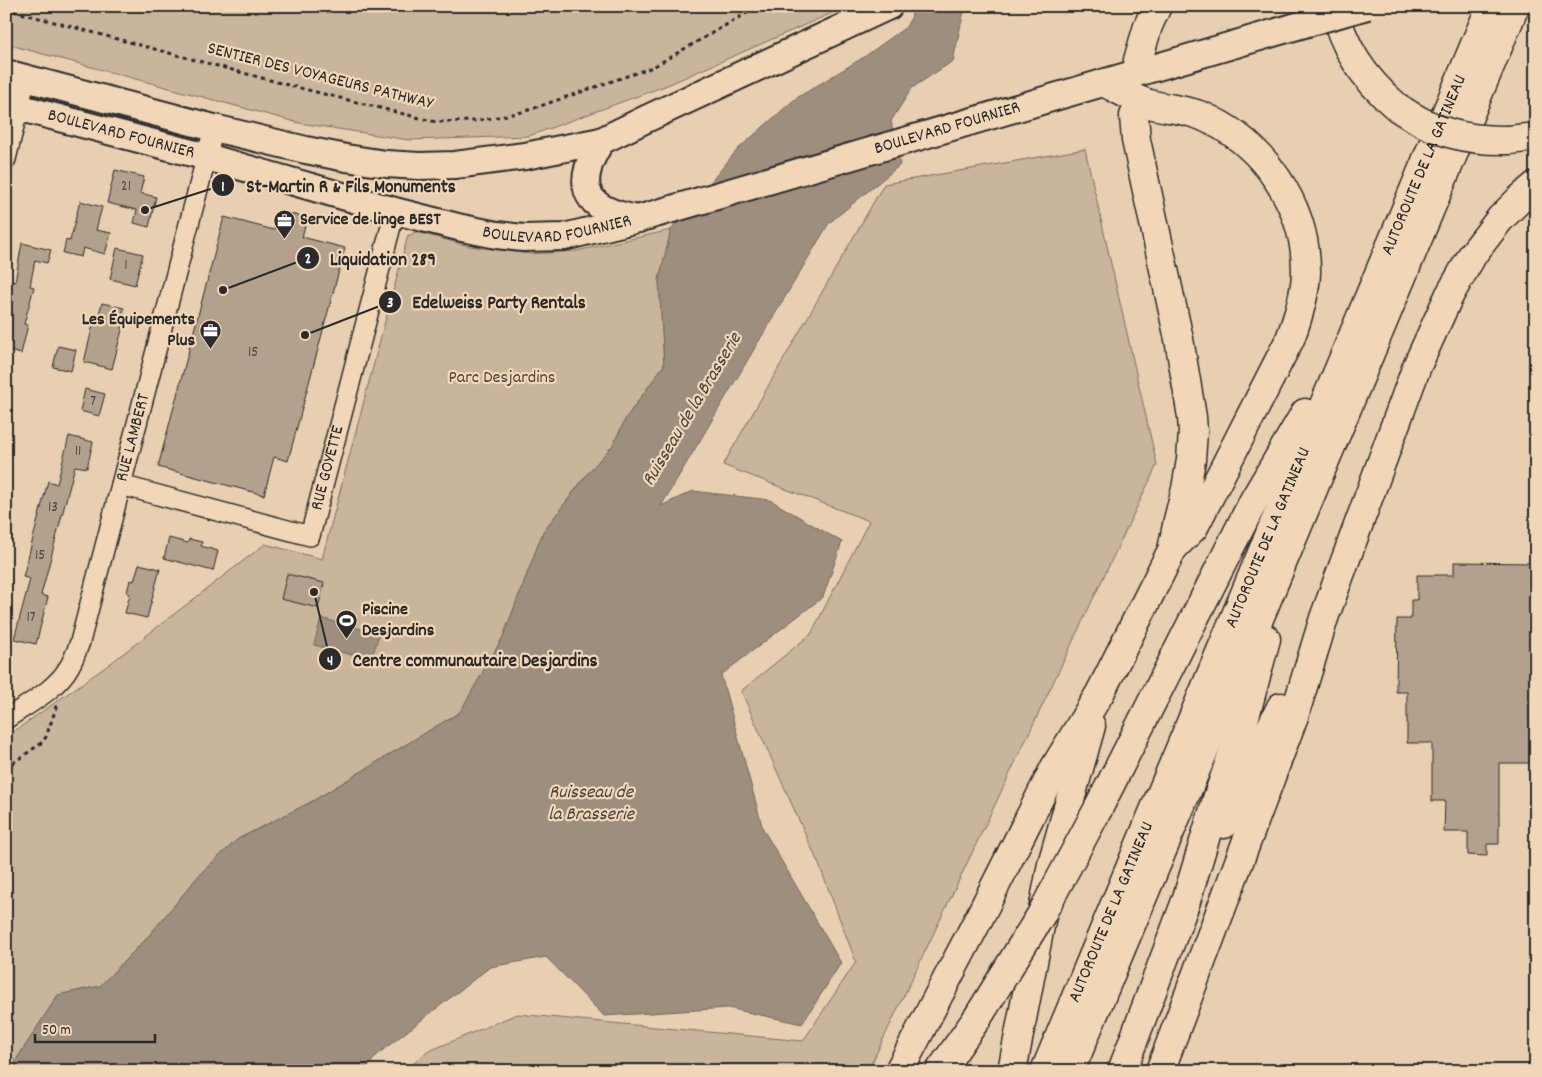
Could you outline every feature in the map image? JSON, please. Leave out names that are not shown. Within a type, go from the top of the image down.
[{"type":"highway","points":[[1138,60],[1148,26],[1157,6]]},
{"type":"highway","points":[[1334,6],[1343,38],[1356,62],[1374,86],[1397,107],[1427,125],[1447,133],[1472,139],[1509,140],[1536,137]]},
{"type":"highway","name":"AUTOROUTE DE LA GATINEAU","points":[[1046,1071],[1491,6]]},
{"type":"highway","name":"AUTOROUTE DE LA GATINEAU","points":[[1070,1071],[1515,6]]},
{"type":"highway","points":[[1105,83],[1150,104],[1178,109],[1201,116],[1224,128],[1247,144],[1267,165],[1284,190],[1294,213],[1306,262],[1304,288],[1290,339],[1194,528],[1172,550]]},
{"type":"highway","points":[[899,1071],[970,936],[1055,767],[1100,693],[1172,550],[1191,460],[1192,418],[1179,339],[1139,151],[1134,116]]},
{"type":"highway","points":[[1160,1071],[1294,716],[1324,618],[1403,401],[1426,344],[1442,308],[1460,275],[1481,243],[1510,208],[1536,185]]},
{"type":"highway","points":[[940,1071],[978,1017],[1041,915],[1069,865],[1254,500],[1363,314]]},
{"type":"highway","points":[[1122,1071],[1186,901],[1217,799],[1243,724],[1296,532]]},
{"type":"highway","points":[[1186,901],[1324,618]]},
{"type":"highway","points":[[1012,1071],[1052,864],[1100,693]]},
{"type":"main road","name":"BOULEVARD FOURNIER","points":[[16,75],[214,128],[306,150],[386,164],[419,166],[455,165],[525,156],[601,141],[889,6]]},
{"type":"main road","name":"BOULEVARD FOURNIER","points":[[13,106],[207,157],[395,211],[462,228],[524,238],[564,237],[638,219],[1367,6]]},
{"type":"main road","points":[[601,141],[588,169],[586,182],[592,200],[604,209],[617,215],[638,219]]},
{"type":"street","points":[[6,159],[16,75]]},
{"type":"street","name":"RUE LAMBERT","points":[[6,719],[60,680],[69,668],[80,642],[214,128]]},
{"type":"street","name":"RUE GOYETTE","points":[[121,485],[310,536],[395,211]]},
{"type":"path","name":"SENTIER DES VOYAGEURS PATHWAY","points":[[6,9],[436,122],[476,121],[523,112],[653,67],[759,6]]},
{"type":"path","points":[[6,768],[40,744],[46,737],[56,708],[50,688]]},
{"type":"green space","points":[[6,6],[848,6],[665,86],[529,136],[409,140],[299,123],[6,44]]},
{"type":"green space","points":[[1085,149],[1157,465],[868,1071],[404,1071],[429,1051],[517,1014],[803,1041],[856,962],[820,867],[741,691],[811,634],[869,521],[723,465],[884,184]]},
{"type":"green space","name":"Parc Desjardins","points":[[671,230],[659,280],[664,365],[626,418],[613,445],[588,473],[543,532],[503,637],[460,712],[311,802],[238,839],[201,873],[147,938],[100,986],[58,995],[9,1071],[6,1071],[6,737],[107,666],[265,544],[322,559],[408,235],[417,232],[469,246],[530,254],[576,251]]},
{"type":"water","name":"Ruisseau de la Brasserie","points":[[909,6],[965,6],[953,61],[912,88],[891,121],[900,165],[829,223],[661,506],[693,491],[770,500],[842,542],[823,597],[721,675],[763,829],[841,963],[802,1024],[728,1008],[604,1016],[546,957],[490,967],[379,1053],[364,1071],[9,1071],[58,995],[100,986],[147,938],[201,873],[238,839],[311,802],[460,712],[503,637],[543,532],[588,473],[613,445],[626,418],[664,365],[659,280],[671,230],[738,149],[795,99],[864,57],[906,27],[912,16]]},
{"type":"water","name":"Piscine Desjardins","points":[[321,618],[379,634],[371,660],[314,645]]},
{"type":"building","points":[[115,170],[144,177],[140,193],[156,197],[149,227],[134,223],[137,210],[107,203]]},
{"type":"building","points":[[80,201],[102,207],[96,230],[111,233],[105,254],[83,248],[81,257],[63,253],[66,240],[70,241]]},
{"type":"building","points":[[279,211],[307,218],[302,237],[345,248],[288,461],[274,457],[264,495],[158,467],[224,217],[274,230]]},
{"type":"building","points":[[22,243],[51,250],[47,263],[35,260],[30,286],[34,287],[24,324],[28,325],[21,354],[6,350],[6,288],[10,289],[12,281],[15,282]]},
{"type":"building","points":[[117,248],[143,254],[135,285],[110,279]]},
{"type":"building","points":[[102,303],[124,308],[123,313],[126,314],[112,369],[84,362],[95,317],[98,318]]},
{"type":"building","points":[[58,346],[76,350],[71,371],[53,367]]},
{"type":"building","points":[[85,389],[105,394],[99,416],[80,411]]},
{"type":"building","points":[[69,436],[93,442],[87,468],[75,466],[41,595],[48,597],[36,644],[14,639],[30,579],[23,577],[48,481],[57,484]]},
{"type":"building","points":[[169,538],[188,543],[189,539],[202,542],[201,546],[218,551],[213,571],[164,558]]},
{"type":"building","points":[[1454,562],[1534,563],[1533,763],[1499,763],[1499,844],[1487,844],[1487,856],[1468,855],[1468,832],[1444,832],[1445,801],[1432,801],[1432,743],[1407,743],[1407,692],[1396,692],[1397,619],[1411,619],[1411,600],[1417,600],[1417,575],[1454,575]]},
{"type":"building","points":[[139,564],[160,569],[147,618],[125,613],[130,594],[127,593],[130,580],[134,581]]},
{"type":"building","points":[[287,574],[324,583],[318,608],[281,599]]},
{"type":"place","name":"St-Martin R & Fils Monuments","points":[[145,210]]},
{"type":"place","name":"Service de linge BEST","points":[[284,239]]},
{"type":"place","name":"Liquidation 289","points":[[223,290]]},
{"type":"place","name":"Edelweiss Party Rentals","points":[[305,335]]},
{"type":"place","name":"Les Équipements Plus","points":[[211,349]]},
{"type":"place","name":"Centre communautaire Desjardins","points":[[314,592]]},
{"type":"place","name":"Piscine Desjardins","points":[[346,639]]}]
